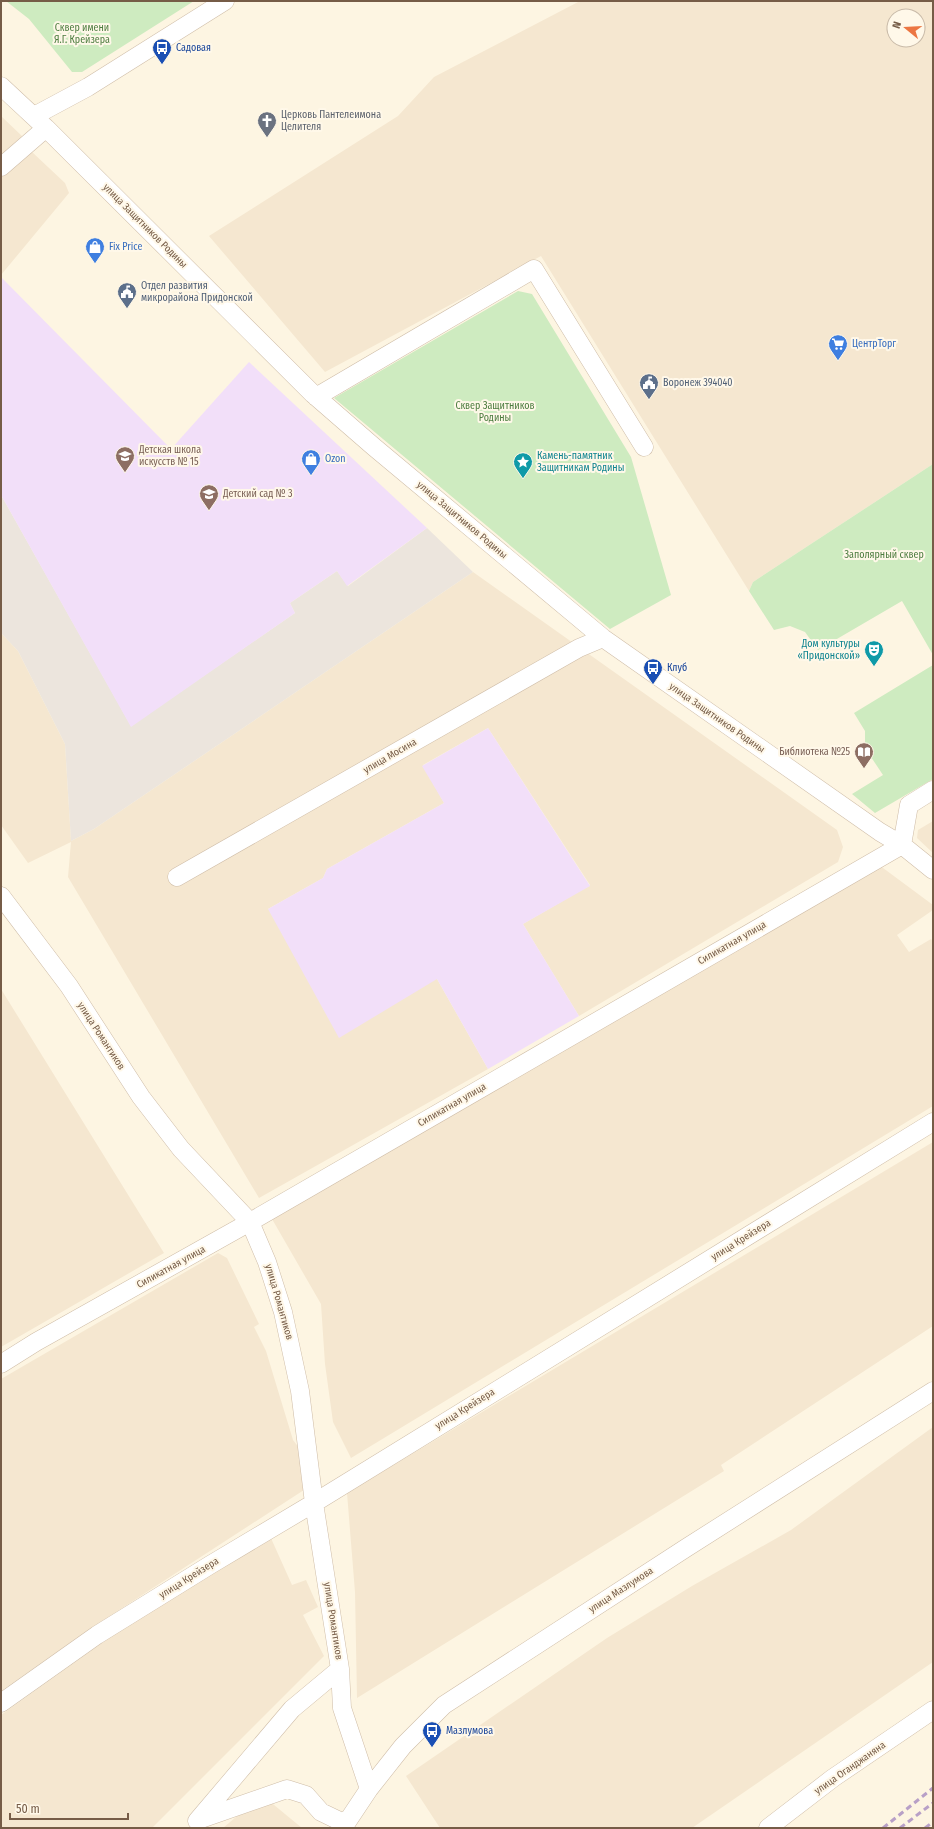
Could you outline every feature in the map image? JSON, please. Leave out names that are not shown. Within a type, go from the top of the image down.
[{"type":"street","points":[[1,167],[40,122],[88,87],[225,1]]},
{"type":"street","name":"улица Защитников Родины","points":[[1,86],[40,122],[316,397],[603,638],[880,832],[902,845],[933,870]]},
{"type":"street","points":[[316,397],[534,269],[644,447]]},
{"type":"street","name":"улица Мосина","points":[[177,877],[579,648],[603,638]]},
{"type":"street","points":[[902,845],[909,805],[933,790]]},
{"type":"street","name":"Силикатная улица","points":[[1,1364],[36,1342],[250,1222],[902,845]]},
{"type":"street","name":"улица Романтиков","points":[[1,896],[69,986],[141,1097],[181,1149],[250,1222],[267,1262],[284,1312],[300,1391],[314,1502],[340,1669],[342,1708],[369,1789]]},
{"type":"street","name":"улица Крейзера","points":[[1,1703],[97,1635],[933,1122]]},
{"type":"street","name":"улица Мазлумова","points":[[344,1826],[369,1789],[403,1746],[444,1705],[692,1543],[933,1391]]},
{"type":"street","points":[[193,1824],[292,1709],[340,1669]]},
{"type":"street","name":"улица Оганджаняна","points":[[768,1828],[833,1778],[933,1710]]},
{"type":"street","points":[[193,1824],[287,1789],[306,1795],[321,1812],[344,1826]]},
{"type":"shaded area","points":[[580,1],[933,1],[933,464],[753,582],[749,591],[541,256],[325,372],[209,236],[398,116],[434,77]]},
{"type":"shaded area","points":[[1,116],[23,137],[1,157]]},
{"type":"shaded area","points":[[32,152],[65,183],[69,193],[1,275],[1,177]]},
{"type":"shaded area","name":"Детский сад № 3","points":[[1,277],[171,449],[249,362],[427,528],[347,586],[337,571],[290,603],[295,613],[131,727],[1,495]]},
{"type":"shaded area","points":[[1,495],[131,726],[295,613],[290,603],[337,571],[348,586],[427,528],[473,572],[94,829],[71,841],[65,744],[18,651],[1,633]]},
{"type":"shaded area","points":[[473,572],[837,830],[843,847],[838,862],[579,1016],[523,924],[590,885],[488,728],[423,765],[444,803],[327,869],[323,878],[268,909],[437,979],[488,1069],[259,1198],[68,877],[71,842],[28,863],[1,825],[1,633],[18,651],[65,744],[71,841],[94,829]]},
{"type":"shaded area","points":[[488,728],[590,886],[523,924],[579,1016],[488,1069],[437,979],[339,1038],[268,909],[323,878],[327,869],[444,803],[422,766]]},
{"type":"shaded area","points":[[933,821],[933,853],[917,838],[918,830]]},
{"type":"shaded area","points":[[879,865],[933,905],[933,910],[897,935],[909,952],[931,939],[933,942],[933,1106],[351,1458],[333,1422],[325,1364],[321,1304],[272,1219]]},
{"type":"shaded area","points":[[1,989],[164,1253],[1,1347]]},
{"type":"shaded area","points":[[933,1142],[933,1326],[721,1465],[724,1471],[357,1698],[355,1592],[347,1493]]},
{"type":"shaded area","points":[[218,1253],[227,1258],[259,1324],[254,1327],[266,1351],[293,1440],[303,1453],[307,1488],[99,1623],[1,1691],[1,1379]]},
{"type":"shaded area","points":[[933,1427],[933,1662],[692,1828],[440,1828],[406,1776],[607,1638],[692,1586],[791,1530]]},
{"type":"shaded area","points":[[270,1536],[292,1585],[306,1580],[318,1607],[303,1615],[324,1656],[152,1828],[1,1828],[1,1715],[116,1633]]},
{"type":"shaded area","points":[[268,1800],[302,1828],[223,1828],[243,1811]]},
{"type":"green space","name":"Сквер имени Я.Г. Крейзера","points":[[6,1],[194,1],[82,72],[72,72],[29,19]]},
{"type":"green space","name":"Сквер Защитников Родины","points":[[518,291],[532,294],[631,457],[671,595],[610,629],[334,398]]},
{"type":"green space","name":"Заполярный сквер","points":[[933,464],[933,655],[902,601],[818,650],[805,632],[790,626],[774,630],[749,591],[753,582]]},
{"type":"green space","points":[[933,665],[933,779],[875,813],[852,794],[883,775],[865,748],[865,731],[854,713]]},
{"type":"railway","points":[[883,1828],[933,1788]]},
{"type":"railway","points":[[900,1828],[933,1803]]},
{"type":"railway","points":[[925,1828],[933,1822]]},
{"type":"place","name":"Садовая","points":[[162,65]]},
{"type":"place","name":"Церковь Пантелеимона Целителя","points":[[267,138]]},
{"type":"place","name":"Fix Price","points":[[95,264]]},
{"type":"place","name":"Отдел развития микрорайона Придонской","points":[[127,309]]},
{"type":"place","name":"ЦентрТорг","points":[[838,361]]},
{"type":"place","name":"Воронеж 394040","points":[[649,400]]},
{"type":"place","name":"Детская школа искусств № 15","points":[[125,473]]},
{"type":"place","name":"Ozon","points":[[311,476]]},
{"type":"place","name":"Камень-памятник Защитникам Родины","points":[[523,479]]},
{"type":"place","name":"Детский сад № 3","points":[[209,511]]},
{"type":"place","name":"Дом культуры «Придонской»","points":[[874,667]]},
{"type":"place","name":"Клуб","points":[[653,685]]},
{"type":"place","name":"Библиотека №25","points":[[864,769]]},
{"type":"place","name":"Мазлумова","points":[[432,1748]]}]
